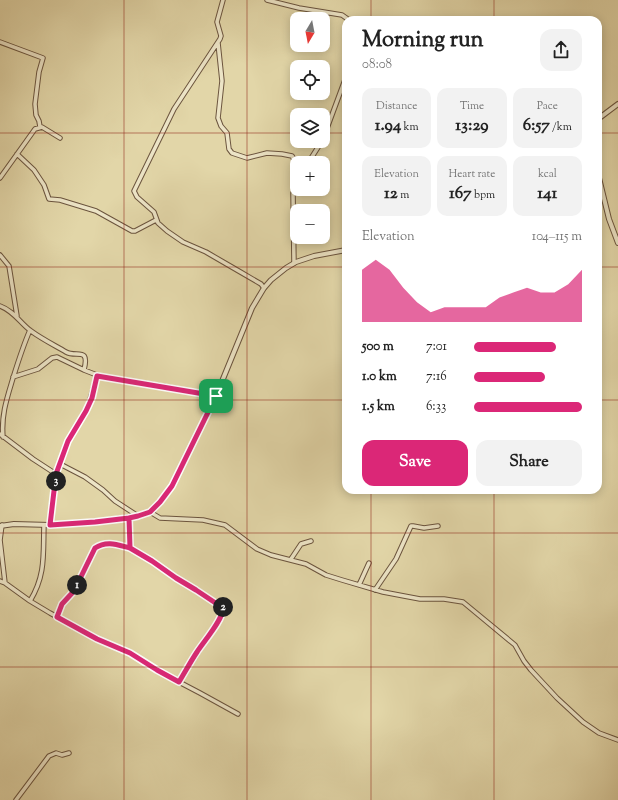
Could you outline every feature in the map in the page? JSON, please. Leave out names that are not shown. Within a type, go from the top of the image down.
[{"type":"street","points":[[223,0],[217,22],[221,36],[174,109],[135,188],[135,194],[154,212],[156,220],[167,231],[183,242],[206,252],[264,288]]},
{"type":"street","points":[[267,0],[299,8],[343,16]]},
{"type":"street","points":[[0,42],[43,58],[39,72],[35,104],[36,115],[39,120],[40,127]]},
{"type":"street","points":[[218,42],[222,81],[218,118],[221,126],[227,133],[229,149],[232,153],[247,158],[267,153],[292,156]]},
{"type":"street","points":[[330,119],[342,88]]},
{"type":"street","points":[[602,116],[618,104]]},
{"type":"street","points":[[0,178],[35,129],[40,127],[46,129],[60,138]]},
{"type":"street","points":[[17,154],[34,170],[44,185],[49,199],[60,200],[96,211],[132,231],[136,231],[156,220]]},
{"type":"street","points":[[602,190],[609,219],[618,243]]},
{"type":"street","points":[[294,196],[294,263]]},
{"type":"street","points":[[5,583],[0,540],[1,526],[14,524],[50,525],[95,522],[129,518],[150,512],[172,486],[216,396],[252,308],[264,288],[271,280],[294,263],[314,256],[342,251]]},
{"type":"street","points":[[0,255],[9,266],[17,316]]},
{"type":"street","points":[[0,306],[17,316],[30,330],[69,354],[81,354],[86,361],[84,370]]},
{"type":"street","points":[[30,330],[21,351],[5,402],[2,435],[33,459],[56,474]]},
{"type":"street","points":[[13,377],[38,369],[55,357],[97,376],[216,396]]},
{"type":"street","points":[[50,525],[56,474],[68,441],[92,398],[97,376]]},
{"type":"street","points":[[60,464],[85,476],[114,501],[138,516]]},
{"type":"street","points":[[150,512],[160,518],[203,520],[225,525],[257,549],[271,555],[306,564],[332,577],[375,590],[416,598],[465,603],[515,645],[531,670],[557,698],[583,722],[599,733],[618,740]]},
{"type":"street","points":[[129,518],[130,548]]},
{"type":"street","points":[[30,601],[40,581],[43,569],[44,525]]},
{"type":"street","points":[[375,590],[396,559],[411,526],[424,528],[438,526]]},
{"type":"street","points":[[291,559],[300,545],[310,541]]},
{"type":"street","points":[[57,617],[62,604],[74,591],[95,548],[99,545],[111,543],[130,548],[223,608],[223,613],[179,682]]},
{"type":"street","points":[[359,585],[369,563]]},
{"type":"street","points":[[0,581],[57,617],[97,639],[130,653],[157,670],[238,714]]},
{"type":"street","points":[[16,800],[49,756],[56,753],[62,755],[69,753]]},
{"type":"route","points":[[216,396],[97,376],[92,398],[64,450],[56,474],[52,501],[50,525],[129,518],[130,531],[131,535],[130,545],[130,548],[223,608],[223,613],[179,682],[130,653],[97,639],[57,617],[62,604],[72,594],[83,575],[95,548],[99,545],[111,543],[130,548],[131,535],[129,518],[150,512],[172,486],[216,396]]}]
